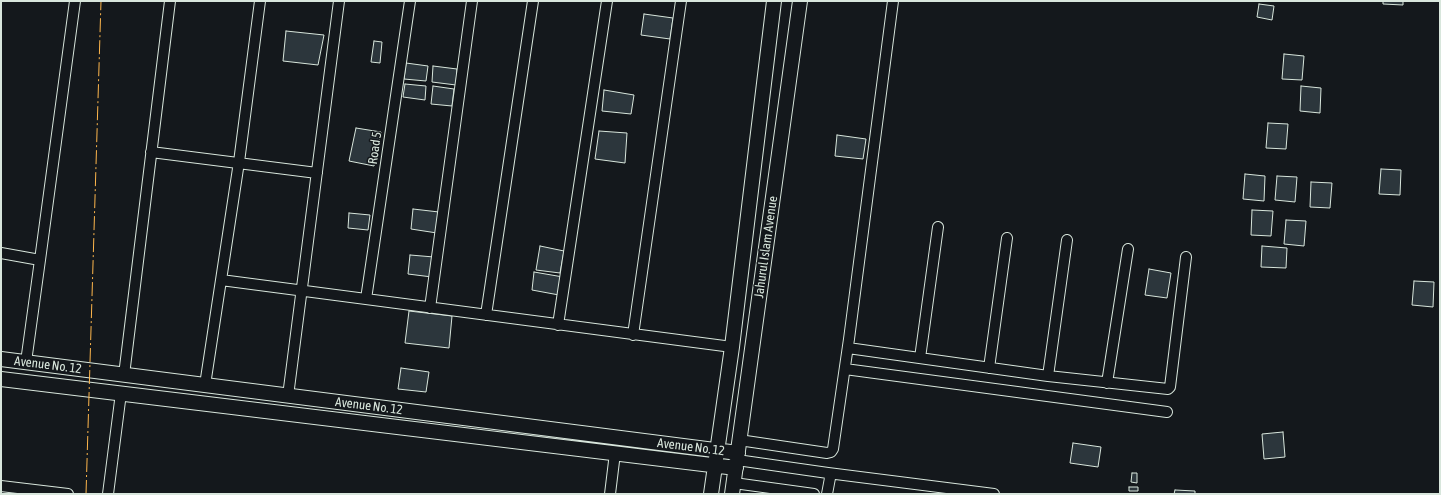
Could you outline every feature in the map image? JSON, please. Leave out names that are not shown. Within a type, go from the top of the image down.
[{"type":"street","points":[[26,362],[75,1]]},
{"type":"street","points":[[124,375],[170,1]]},
{"type":"street","points":[[205,385],[239,162],[260,1]]},
{"type":"street","points":[[288,396],[339,1]]},
{"type":"street","name":"Road 5","points":[[366,299],[410,1]]},
{"type":"street","points":[[430,308],[472,1]]},
{"type":"street","points":[[486,315],[533,1]]},
{"type":"street","points":[[558,325],[606,1]]},
{"type":"street","points":[[633,335],[681,1]]},
{"type":"street","name":"Jahurul Islam Avenue","points":[[711,494],[732,347],[774,1]]},
{"type":"street","name":"Jahurul Islam Avenue","points":[[733,488],[800,1]]},
{"type":"street","points":[[737,456],[827,453],[831,452],[833,449],[848,348],[893,1]]},
{"type":"street","points":[[151,152],[317,173]]},
{"type":"street","points":[[920,358],[938,227]]},
{"type":"street","points":[[989,368],[1007,238]]},
{"type":"street","points":[[1048,376],[1067,240]]},
{"type":"street","points":[[1107,383],[1128,249]]},
{"type":"street","points":[[1,253],[40,260]]},
{"type":"street","points":[[848,348],[1048,376],[1164,390],[1170,387],[1186,257]]},
{"type":"street","points":[[221,280],[732,347]]},
{"type":"street","name":"Avenue No. 12","points":[[1,359],[717,451],[828,474],[994,494]]},
{"type":"street","points":[[845,368],[1167,412]]},
{"type":"street","name":"Avenue No. 12","points":[[1,379],[715,466],[737,456]]},
{"type":"street","points":[[108,494],[121,394]]},
{"type":"street","points":[[610,494],[615,453]]},
{"type":"street","points":[[827,494],[830,478],[828,474]]},
{"type":"street","points":[[1,486],[68,494]]},
{"type":"street","points":[[733,488],[814,494]]},
{"type":"building","points":[[1383,1],[1403,1],[1403,5],[1383,4]]},
{"type":"building","points":[[1259,4],[1274,6],[1272,20],[1257,17]]},
{"type":"building","points":[[644,14],[673,18],[670,39],[641,35]]},
{"type":"building","points":[[286,31],[324,35],[318,65],[283,61]]},
{"type":"building","points":[[374,41],[382,42],[380,63],[371,62]]},
{"type":"building","points":[[1284,54],[1304,56],[1302,80],[1282,79]]},
{"type":"building","points":[[406,63],[428,66],[426,81],[404,79]]},
{"type":"building","points":[[433,66],[457,69],[456,85],[432,82]]},
{"type":"building","points":[[405,84],[426,86],[425,100],[403,97]]},
{"type":"building","points":[[433,86],[454,89],[452,106],[431,104]]},
{"type":"building","points":[[1301,86],[1321,88],[1320,113],[1300,111]]},
{"type":"building","points":[[604,90],[634,95],[631,114],[602,111]]},
{"type":"building","points":[[1268,123],[1288,124],[1286,149],[1266,148]]},
{"type":"building","points":[[356,128],[381,132],[374,166],[349,161]]},
{"type":"building","points":[[599,131],[627,133],[625,163],[595,159]]},
{"type":"building","points":[[837,135],[866,139],[863,159],[835,156]]},
{"type":"building","points":[[1381,169],[1401,170],[1400,195],[1379,194]]},
{"type":"building","points":[[1245,174],[1265,176],[1264,201],[1243,199]]},
{"type":"building","points":[[1277,176],[1297,177],[1295,202],[1275,200]]},
{"type":"building","points":[[1311,182],[1332,183],[1330,208],[1310,207]]},
{"type":"building","points":[[413,209],[439,212],[437,233],[411,229]]},
{"type":"building","points":[[1252,210],[1273,211],[1271,236],[1251,235]]},
{"type":"building","points":[[349,213],[370,215],[368,230],[348,228]]},
{"type":"building","points":[[1286,220],[1306,221],[1304,246],[1284,244]]},
{"type":"building","points":[[540,246],[564,251],[560,273],[536,270]]},
{"type":"building","points":[[1262,246],[1287,248],[1286,268],[1261,267]]},
{"type":"building","points":[[410,255],[434,257],[432,277],[408,274]]},
{"type":"building","points":[[1149,269],[1171,273],[1167,298],[1145,295]]},
{"type":"building","points":[[534,272],[563,277],[559,295],[532,290]]},
{"type":"building","points":[[1414,281],[1434,282],[1433,307],[1412,305]]},
{"type":"building","points":[[409,311],[452,316],[449,348],[405,343]]},
{"type":"building","points":[[401,368],[429,372],[426,392],[398,389]]},
{"type":"building","points":[[1283,432],[1285,457],[1264,459],[1262,434]]},
{"type":"building","points":[[1073,443],[1101,447],[1098,467],[1070,463]]},
{"type":"building","points":[[1132,473],[1137,473],[1137,483],[1131,482]]},
{"type":"building","points":[[1129,487],[1138,487],[1138,491],[1129,491]]},
{"type":"building","points":[[1175,490],[1195,491],[1195,494],[1174,494]]},
{"type":"power","points":[[86,494],[101,1]]}]
